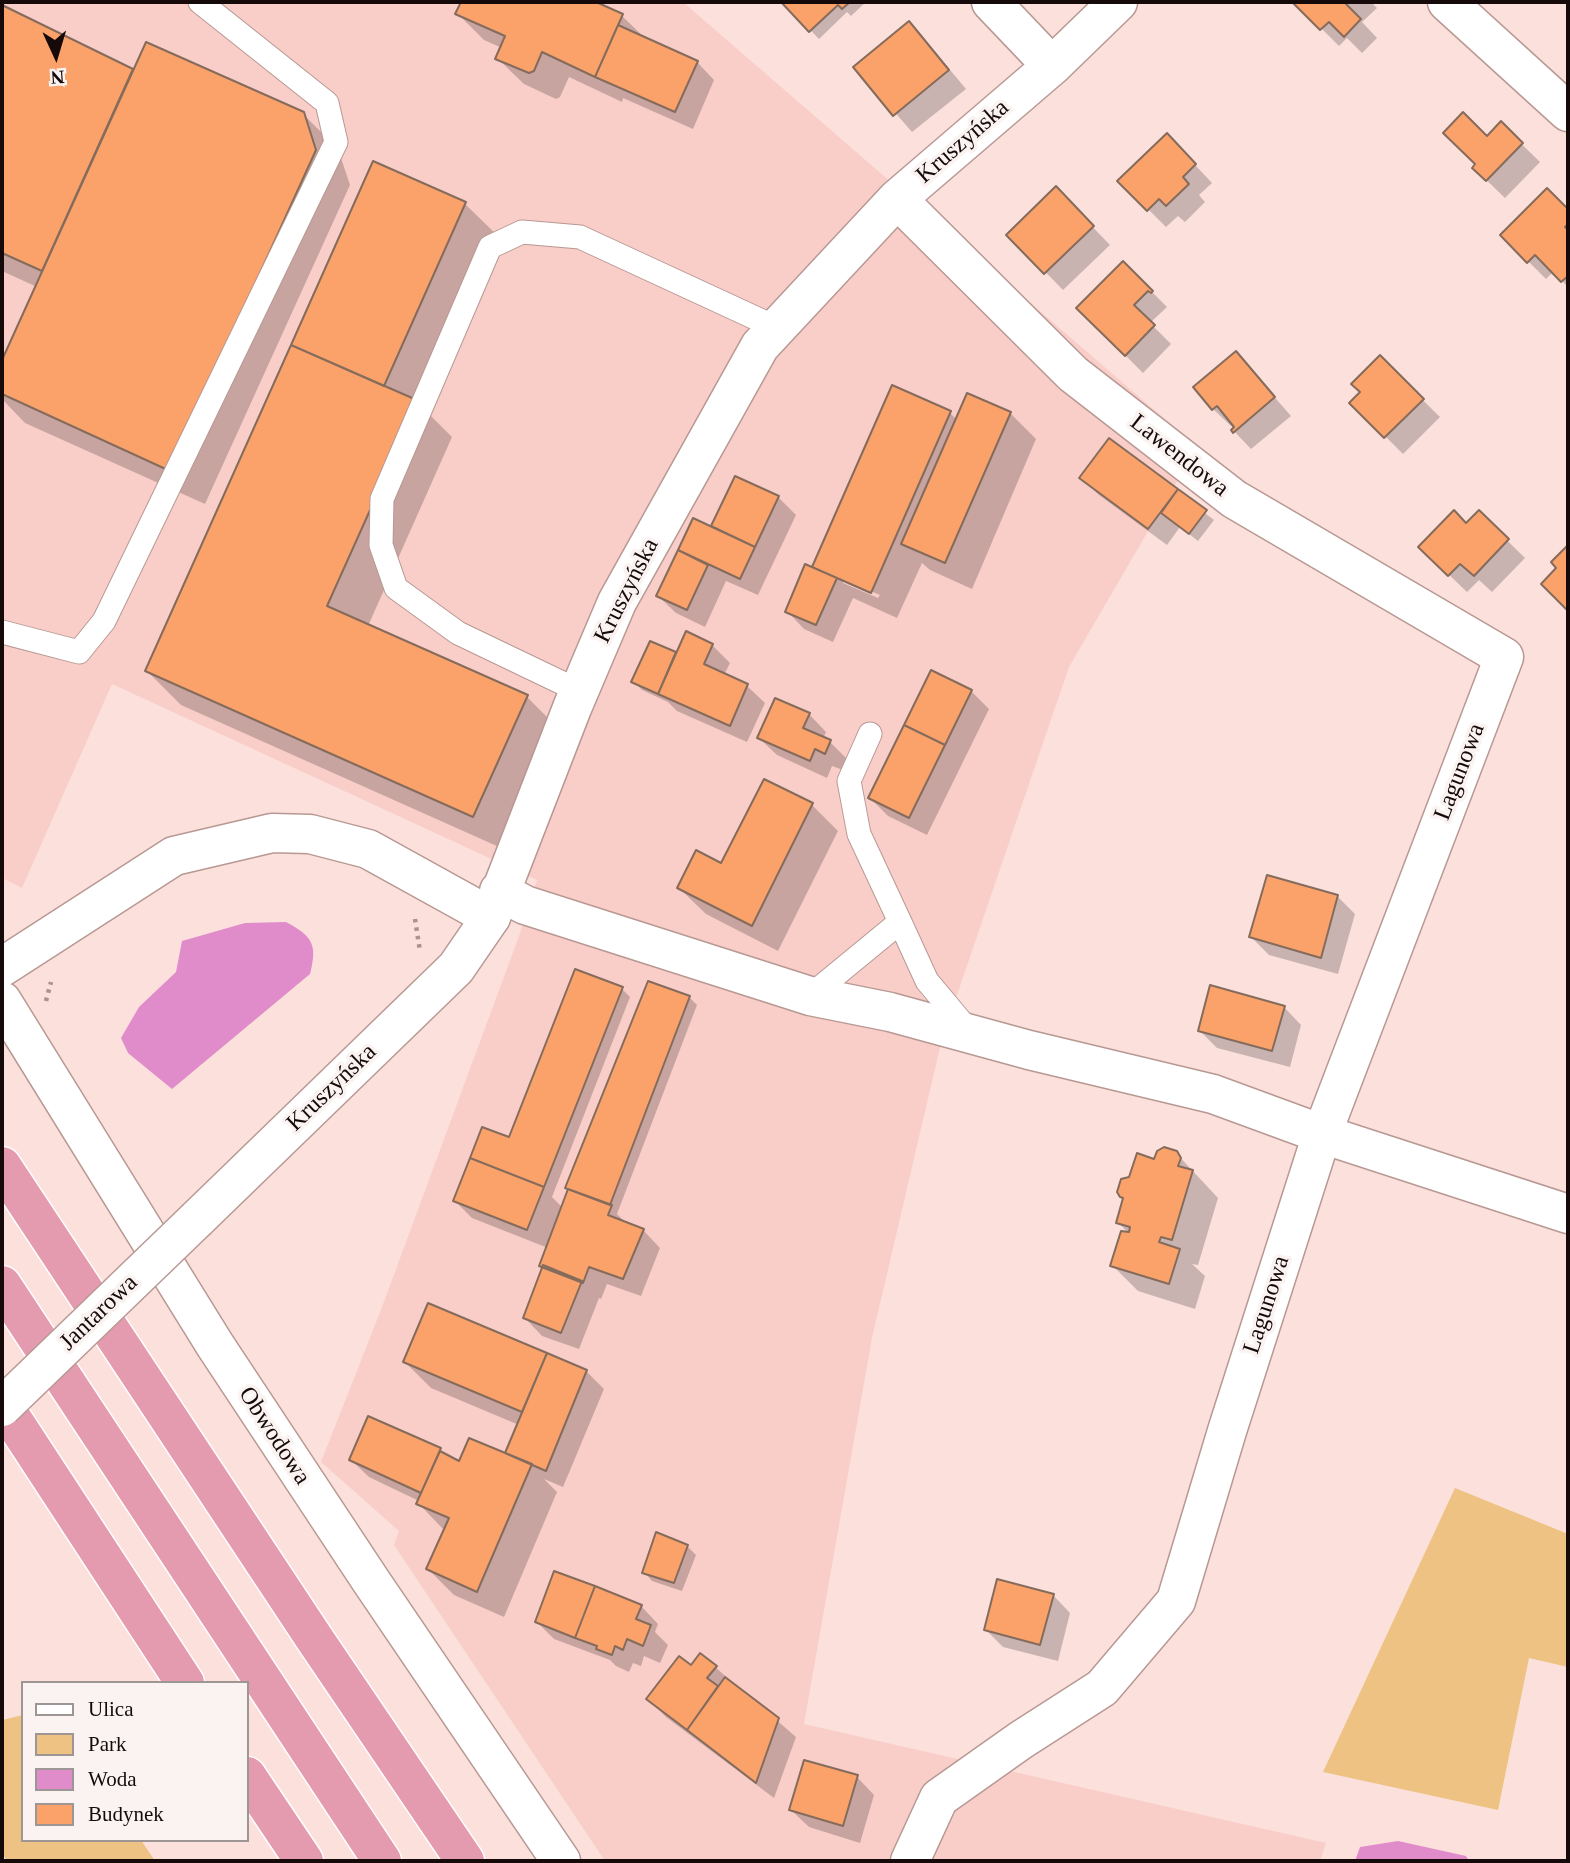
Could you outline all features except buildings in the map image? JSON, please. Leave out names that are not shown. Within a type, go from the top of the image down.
[{"type":"highway","points":[[2,1166],[314,1638],[466,1861]]},
{"type":"highway","points":[[2,1285],[382,1861]]},
{"type":"highway","points":[[2,1405],[184,1681]]},
{"type":"highway","points":[[248,1777],[304,1861]]},
{"type":"street","points":[[991,2],[1052,66]]},
{"type":"street","name":"Kruszyńska","points":[[197,1219],[456,968],[495,904],[617,602],[760,346],[897,199],[1052,66],[1118,2]]},
{"type":"street","points":[[1447,2],[1568,112]]},
{"type":"street","name":"Lawendowa","points":[[897,199],[1073,374],[1234,499],[1504,657]]},
{"type":"street","name":"Lagunowa","points":[[909,1861],[939,1798],[1021,1740],[1102,1688],[1177,1601],[1231,1418],[1322,1134],[1504,657]]},
{"type":"street","points":[[2,967],[174,856],[272,833],[310,834],[368,849],[495,904],[525,905],[810,996],[890,1012],[971,1035],[1213,1094],[1322,1134],[1568,1213]]},
{"type":"street","name":"Obwodowa","points":[[2,1001],[215,1345],[561,1861]]},
{"type":"street","name":"Jantarowa","points":[[2,1405],[197,1219]]},
{"type":"lane","points":[[2,632],[79,652],[104,621],[336,142],[327,103],[200,2]]},
{"type":"lane","points":[[579,691],[458,633],[396,588],[381,545],[382,499],[490,247],[522,232],[580,237],[777,328]]},
{"type":"lane","points":[[870,734],[849,781],[859,834],[927,981],[971,1035]]},
{"type":"lane","points":[[810,996],[900,922]]},
{"type":"path","points":[[408,912],[415,918],[420,946],[419,957]]},
{"type":"path","points":[[45,1004],[55,976]]},
{"type":"shaded area","points":[[2,2],[683,2],[1197,447],[1069,667],[942,1039],[872,1338],[804,1724],[1326,1843],[1320,1861],[605,1861],[394,1545],[399,1531],[321,1462],[382,1307],[519,936],[537,880],[112,684],[22,888],[2,878]]},
{"type":"green space","points":[[1455,1488],[1568,1534],[1568,1667],[1529,1658],[1498,1810],[1323,1772]]},
{"type":"green space","points":[[21,1715],[21,1842],[142,1842],[155,1861],[7,1861],[2,1853],[2,1720]]},
{"type":"water","points":[[286,922],[302,932],[311,942],[313,955],[310,974],[172,1089],[128,1053],[121,1038],[139,1007],[176,972],[182,941],[245,923]]},
{"type":"water","points":[[1398,1841],[1466,1856],[1469,1861],[1355,1861],[1360,1847]]}]
